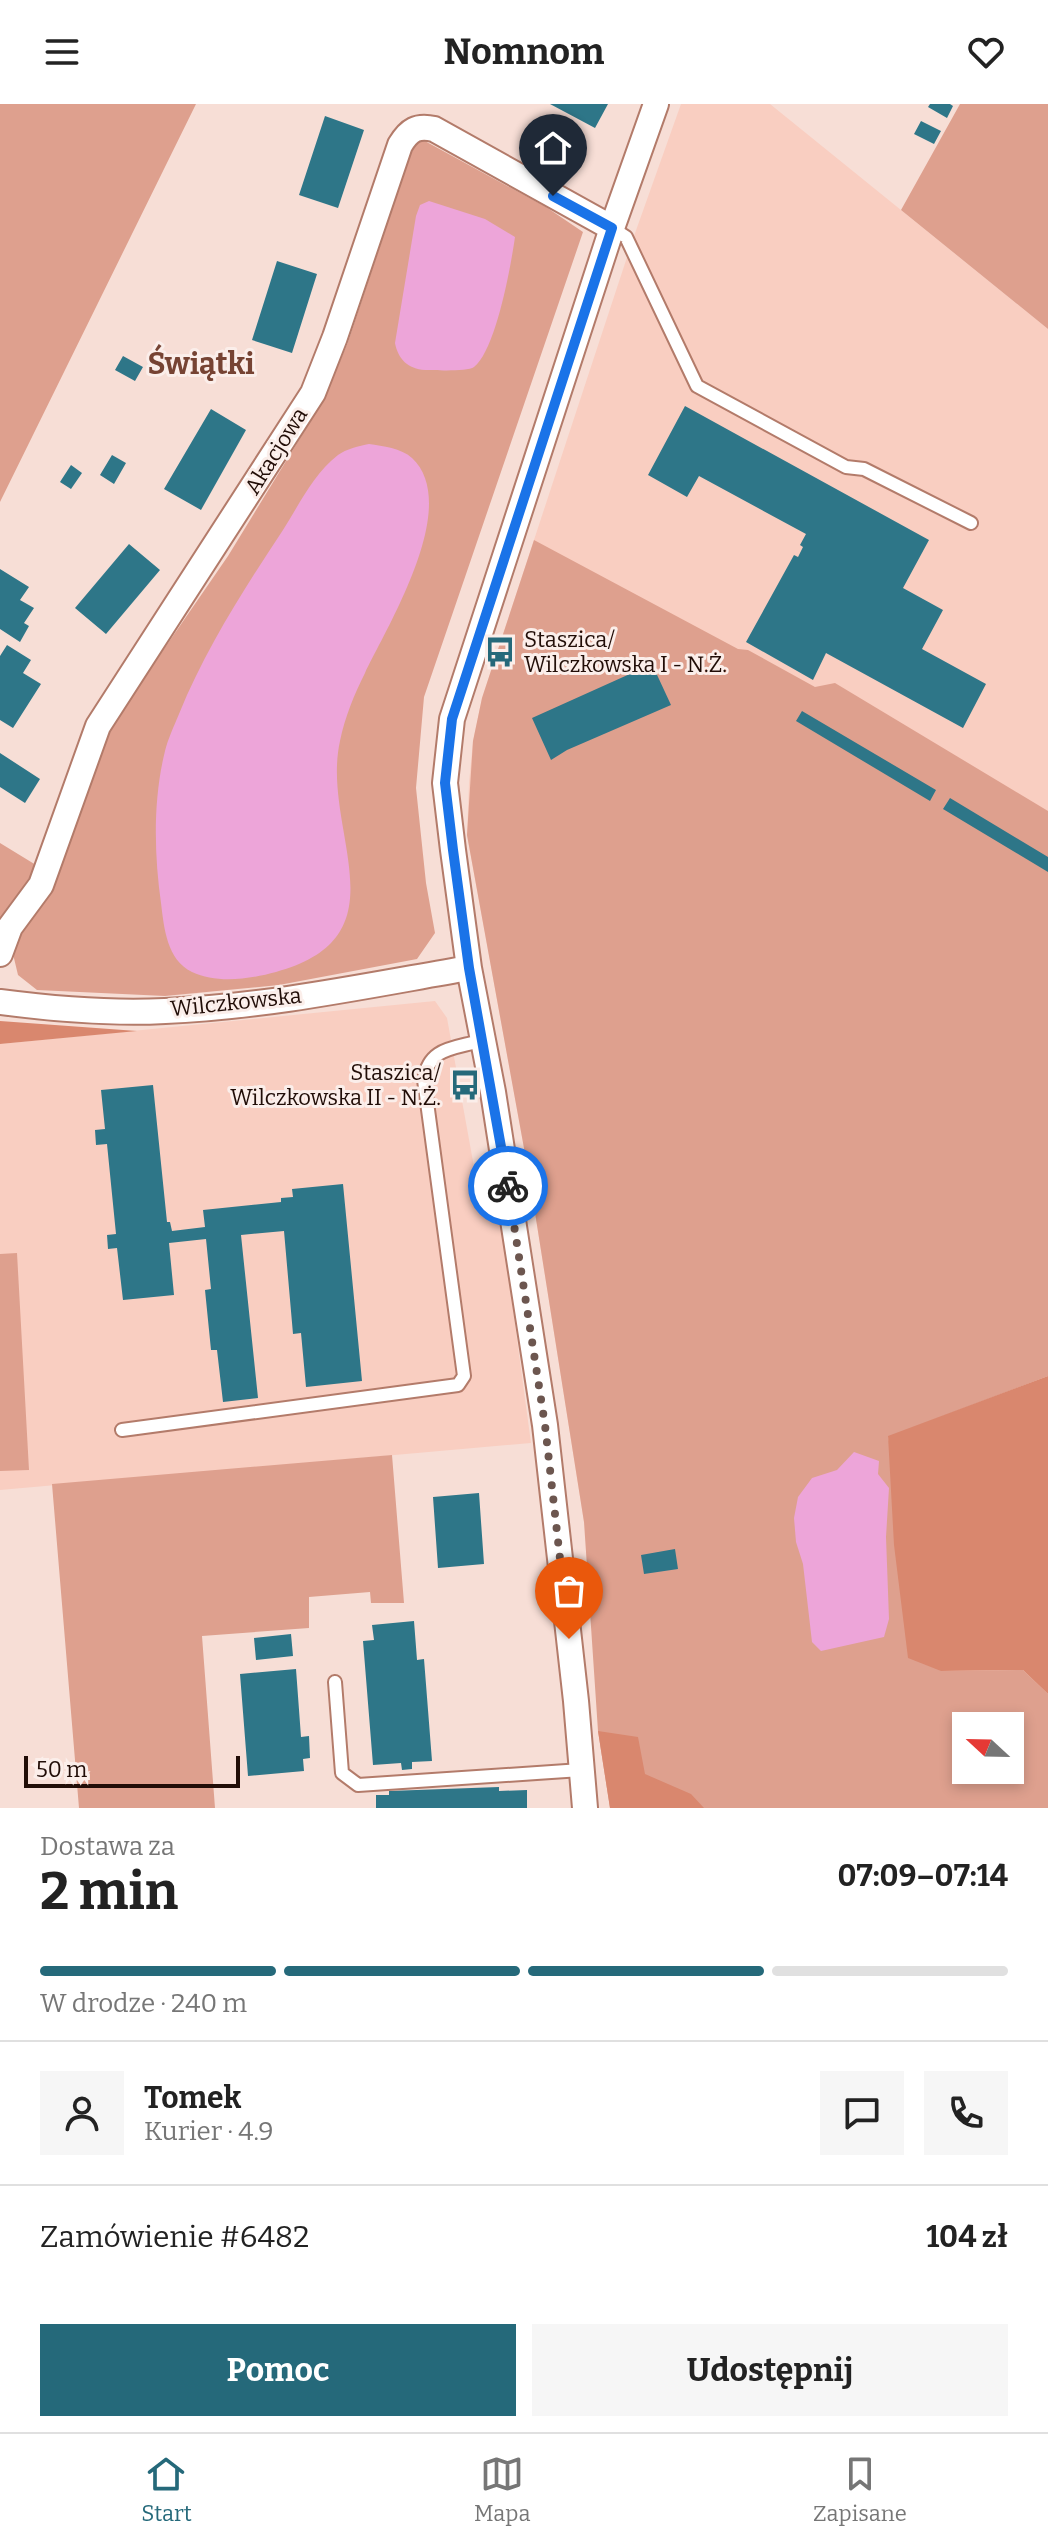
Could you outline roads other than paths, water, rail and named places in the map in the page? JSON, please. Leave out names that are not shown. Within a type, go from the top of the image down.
[{"type":"street","points":[[585,1808],[545,1425],[469,968],[445,783],[452,719],[612,228],[656,104]]},
{"type":"street","name":"Akacjowa","points":[[0,954],[10,927],[41,885],[98,726],[313,393],[406,134],[424,126],[434,129],[612,228]]},
{"type":"street","name":"Wilczkowska","points":[[0,1002],[56,1009],[165,1011],[282,999],[469,968]]},
{"type":"lane","points":[[612,228],[626,237],[697,386],[846,467],[864,469],[971,523]]},
{"type":"lane","points":[[122,1430],[458,1385],[464,1376],[424,1080],[426,1066],[434,1055],[483,1040]]},
{"type":"lane","points":[[335,1682],[342,1773],[358,1785],[581,1770]]},
{"type":"place","name":"Staszica/ Wilczkowska I - N.Ż.","points":[[500,652]]},
{"type":"place","name":"Staszica/ Wilczkowska II - N.Ż.","points":[[465,1085]]},
{"type":"district","name":"Świątki","points":[[201,364]]}]
